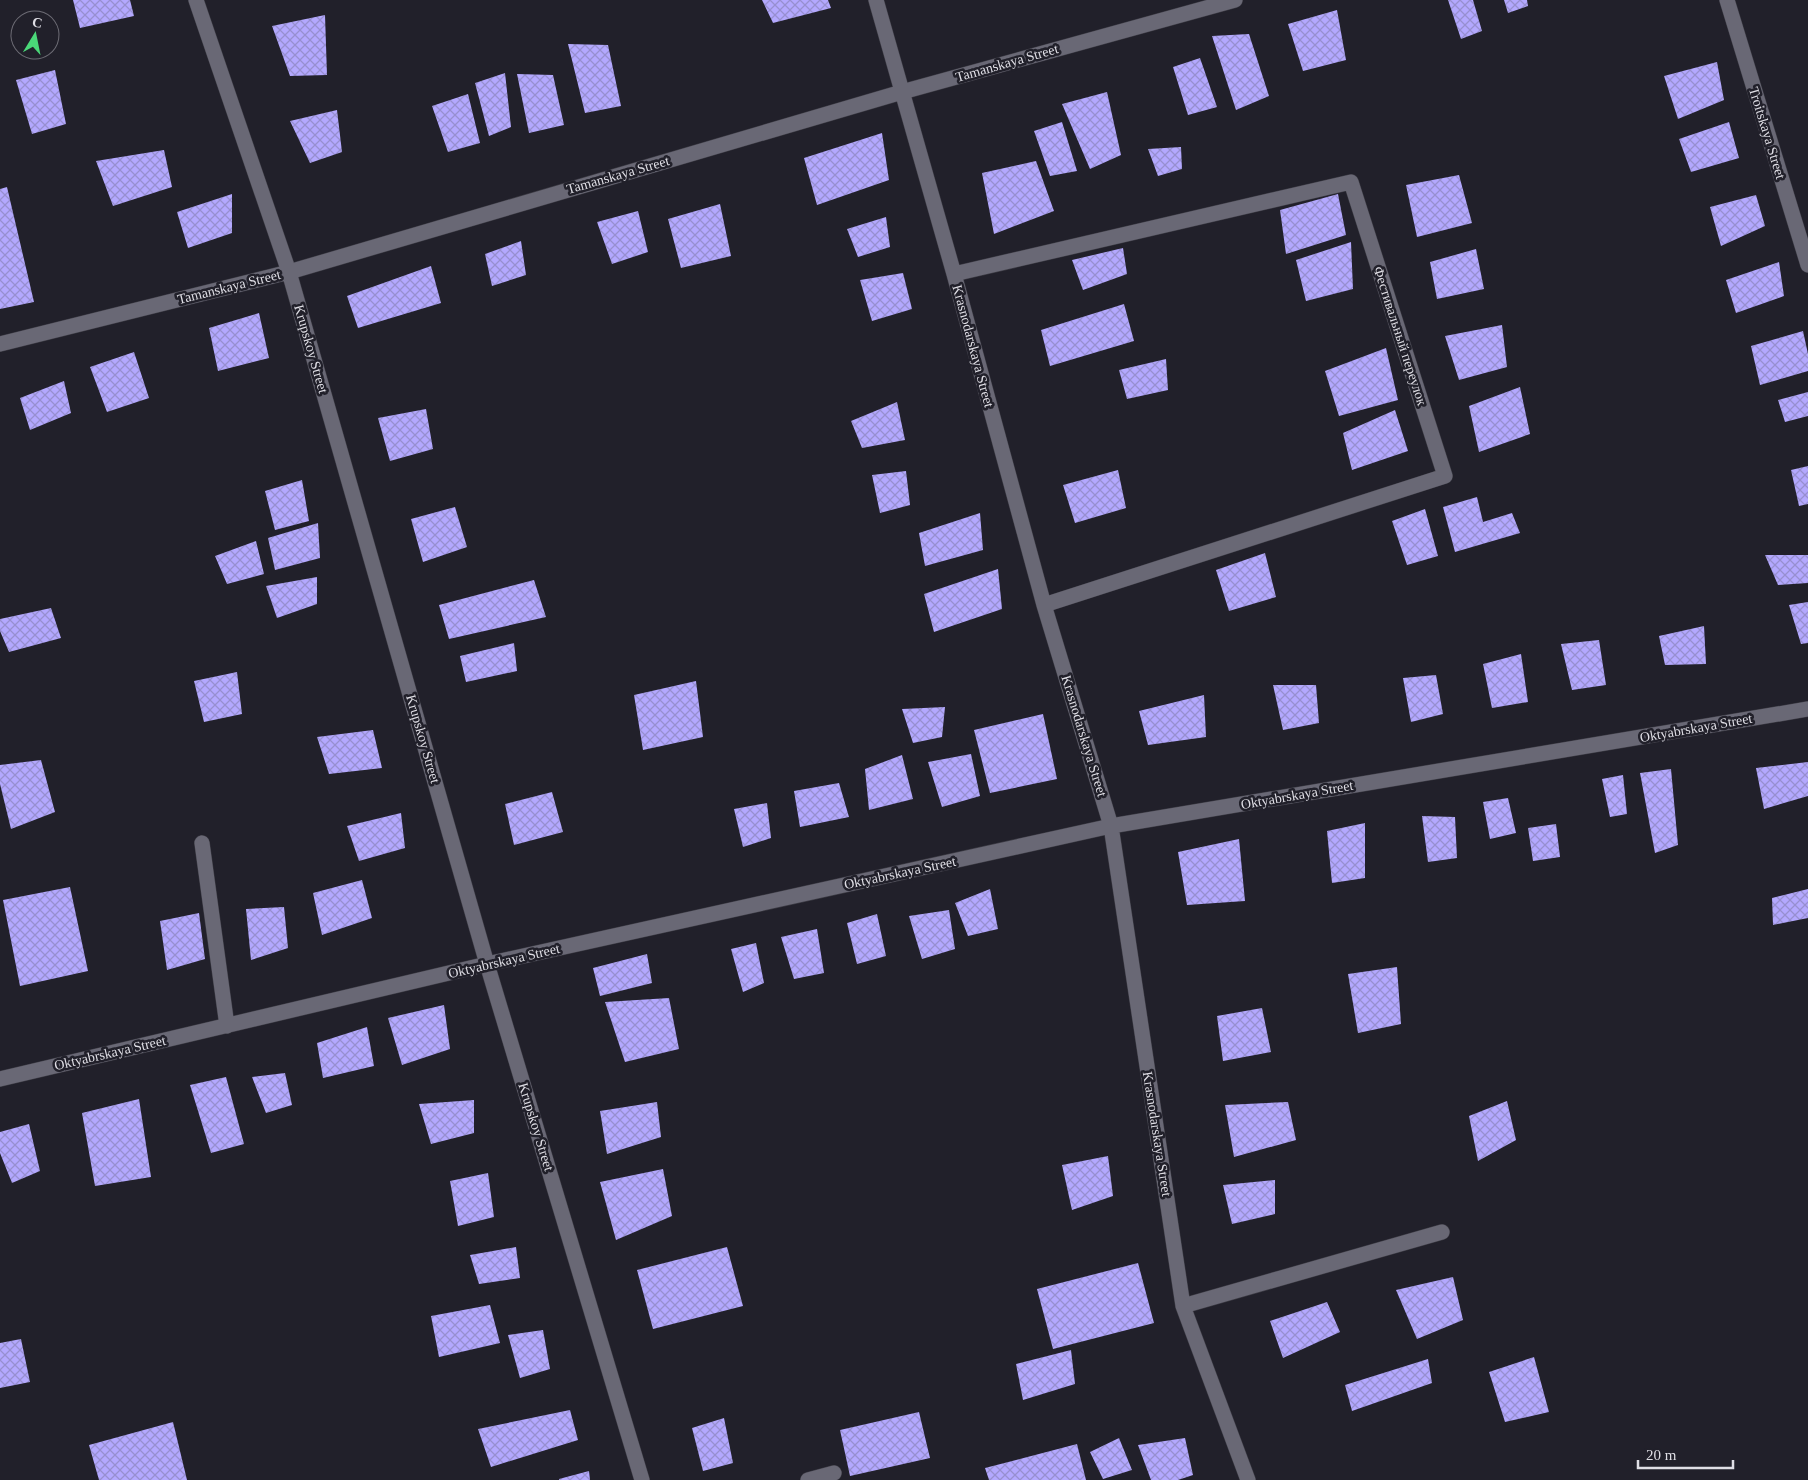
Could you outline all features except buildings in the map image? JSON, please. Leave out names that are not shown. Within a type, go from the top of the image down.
[{"type":"street","name":"Krupskoy Street","points":[[196,0],[289,272],[487,964],[642,1480]]},
{"type":"street","name":"Krasnodarskaya Street","points":[[876,0],[954,274],[1044,605],[1111,826],[1183,1306],[1248,1480]]},
{"type":"street","name":"Tamanskaya Street","points":[[0,344],[289,272],[902,92],[1235,0]]},
{"type":"street","name":"Troitskaya Street","points":[[1727,0],[1808,265]]},
{"type":"street","name":"Фестивальный переулок","points":[[954,274],[1351,182],[1445,476],[1044,605]]},
{"type":"street","name":"Oktyabrskaya Street","points":[[0,1079],[487,964],[1111,826],[1808,709]]},
{"type":"street","points":[[202,843],[227,1026]]},
{"type":"street","points":[[1183,1306],[1442,1232]]},
{"type":"street","points":[[808,1480],[834,1473]]}]
